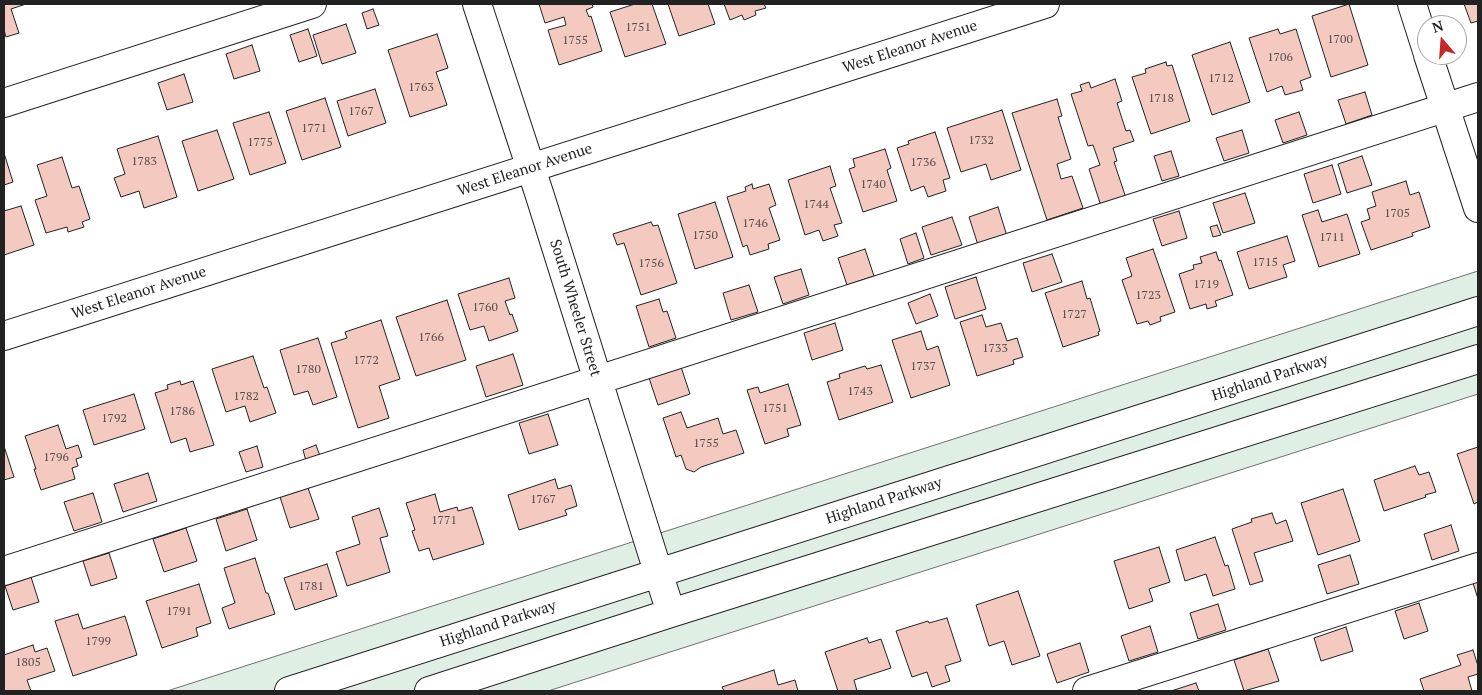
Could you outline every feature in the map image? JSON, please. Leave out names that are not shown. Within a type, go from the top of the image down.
[{"type":"street","points":[[4,103],[312,4]]},
{"type":"street","name":"South Wheeler Street","points":[[477,4],[531,168],[671,613]]},
{"type":"street","name":"West Eleanor Avenue","points":[[4,336],[1045,4]]},
{"type":"street","points":[[1412,4],[1417,19]]},
{"type":"street","points":[[1431,65],[1478,208]]},
{"type":"street","points":[[4,571],[1478,97]]},
{"type":"street","name":"Highland Parkway","points":[[289,691],[1478,311]]},
{"type":"street","points":[[429,691],[1478,359]]},
{"type":"street","points":[[1087,691],[1478,567]]},
{"type":"green space","points":[[1478,271],[1478,394],[548,691],[167,691]]},
{"type":"building","points":[[4,4],[26,4],[11,9],[19,33],[6,37],[4,30]]},
{"type":"building","points":[[539,4],[592,4],[593,7],[586,10],[589,17],[591,16],[602,51],[559,65],[548,30],[566,25],[564,17],[545,23]]},
{"type":"building","points":[[635,4],[652,4],[666,44],[625,57],[610,12]]},
{"type":"building","points":[[668,4],[708,4],[715,24],[679,36]]},
{"type":"building","points":[[724,4],[764,4],[766,8],[755,11],[756,15],[744,20],[742,15],[730,20]]},
{"type":"building","points":[[1349,4],[1368,65],[1331,77],[1312,16]]},
{"type":"building","points":[[1464,4],[1478,4],[1478,21],[1471,23]]},
{"type":"building","points":[[373,9],[379,25],[367,29],[362,13]]},
{"type":"building","points":[[346,24],[356,53],[322,64],[313,35]]},
{"type":"building","points":[[308,29],[317,56],[299,62],[290,35]]},
{"type":"building","points":[[1278,29],[1280,34],[1296,29],[1311,77],[1300,81],[1303,90],[1285,95],[1282,86],[1267,92],[1249,38]]},
{"type":"building","points":[[437,34],[448,68],[436,72],[447,105],[410,117],[388,50]]},
{"type":"building","points":[[1230,42],[1250,102],[1212,115],[1192,55]]},
{"type":"building","points":[[252,45],[260,71],[234,79],[226,54]]},
{"type":"building","points":[[1166,62],[1167,66],[1172,65],[1190,121],[1151,134],[1132,77],[1146,73],[1145,69]]},
{"type":"building","points":[[184,74],[193,102],[167,110],[158,83]]},
{"type":"building","points":[[1115,79],[1122,101],[1117,103],[1126,131],[1130,130],[1134,141],[1113,148],[1117,161],[1114,162],[1126,198],[1101,206],[1089,169],[1100,165],[1093,145],[1088,146],[1071,94],[1082,91],[1080,85],[1089,82],[1091,88]]},
{"type":"building","points":[[375,89],[386,123],[348,136],[337,101]]},
{"type":"building","points":[[1365,92],[1372,115],[1346,124],[1338,100]]},
{"type":"building","points":[[325,98],[341,147],[302,160],[286,111]]},
{"type":"building","points":[[1057,99],[1062,116],[1058,117],[1071,159],[1057,164],[1061,179],[1072,176],[1083,208],[1047,220],[1012,113]]},
{"type":"building","points":[[1002,110],[1021,170],[991,180],[986,164],[961,172],[947,128]]},
{"type":"building","points":[[269,112],[286,163],[250,175],[233,123]]},
{"type":"building","points":[[1299,112],[1307,135],[1283,143],[1275,120]]},
{"type":"building","points":[[217,130],[234,179],[198,191],[182,141]]},
{"type":"building","points":[[1242,130],[1249,153],[1224,161],[1216,138]]},
{"type":"building","points":[[935,132],[950,178],[943,180],[946,191],[928,197],[924,186],[911,191],[897,148],[909,144],[908,141]]},
{"type":"building","points":[[158,136],[177,197],[144,208],[139,191],[121,197],[114,178],[125,174],[117,149]]},
{"type":"building","points":[[885,149],[891,168],[887,170],[897,201],[863,212],[849,169],[855,167],[853,159]]},
{"type":"building","points":[[1171,151],[1179,176],[1162,181],[1154,156]]},
{"type":"building","points":[[4,153],[13,182],[4,185]]},
{"type":"building","points":[[1362,156],[1372,185],[1347,193],[1338,164]]},
{"type":"building","points":[[62,157],[72,188],[79,186],[90,219],[82,222],[84,227],[68,232],[67,227],[46,233],[35,200],[47,196],[37,165]]},
{"type":"building","points":[[1332,165],[1341,194],[1313,203],[1304,174]]},
{"type":"building","points":[[830,166],[836,186],[830,188],[842,223],[834,225],[838,236],[823,241],[819,230],[805,235],[788,180]]},
{"type":"building","points":[[1406,181],[1410,195],[1419,192],[1430,227],[1412,233],[1413,236],[1371,250],[1361,222],[1370,219],[1367,209],[1376,206],[1372,192]]},
{"type":"building","points":[[752,184],[753,189],[769,184],[776,205],[769,208],[780,240],[768,244],[769,249],[750,255],[747,245],[743,247],[727,197],[746,191],[745,187]]},
{"type":"building","points":[[1245,193],[1255,223],[1223,233],[1213,203]]},
{"type":"building","points":[[715,202],[733,257],[695,269],[678,214]]},
{"type":"building","points":[[21,206],[34,245],[4,255],[4,211]]},
{"type":"building","points":[[998,207],[1007,236],[978,245],[969,217]]},
{"type":"building","points":[[1318,210],[1322,222],[1347,214],[1360,254],[1319,267],[1302,215]]},
{"type":"building","points":[[1179,211],[1187,238],[1162,246],[1153,219]]},
{"type":"building","points":[[952,217],[962,245],[931,255],[922,227]]},
{"type":"building","points":[[651,222],[653,226],[658,225],[677,283],[641,295],[624,243],[617,245],[613,234]]},
{"type":"building","points":[[1217,225],[1221,235],[1213,237],[1210,227]]},
{"type":"building","points":[[916,233],[924,258],[908,264],[900,239]]},
{"type":"building","points":[[1287,236],[1295,261],[1283,265],[1287,277],[1249,289],[1237,252]]},
{"type":"building","points":[[865,249],[874,276],[847,285],[838,258]]},
{"type":"building","points":[[1153,249],[1175,312],[1160,317],[1161,321],[1150,325],[1148,321],[1137,324],[1122,280],[1132,276],[1126,258]]},
{"type":"building","points":[[1216,252],[1219,261],[1221,260],[1233,295],[1215,301],[1217,306],[1207,309],[1206,304],[1190,309],[1179,274],[1194,269],[1193,265],[1202,263],[1200,257]]},
{"type":"building","points":[[1052,254],[1062,282],[1032,292],[1023,263]]},
{"type":"building","points":[[801,269],[809,295],[783,304],[774,277]]},
{"type":"building","points":[[976,277],[986,309],[955,319],[945,287]]},
{"type":"building","points":[[509,278],[515,298],[505,301],[518,331],[489,341],[484,326],[470,330],[458,294]]},
{"type":"building","points":[[1082,281],[1087,299],[1090,298],[1100,331],[1098,332],[1099,335],[1063,347],[1045,293]]},
{"type":"building","points":[[749,285],[758,312],[731,320],[723,293]]},
{"type":"building","points":[[930,294],[938,316],[916,324],[908,303]]},
{"type":"building","points":[[659,299],[663,312],[667,311],[676,338],[649,347],[636,306]]},
{"type":"building","points":[[447,300],[466,360],[416,376],[396,317]]},
{"type":"building","points":[[982,315],[986,327],[1001,323],[1007,341],[1017,338],[1023,357],[1013,360],[1014,364],[977,376],[960,322]]},
{"type":"building","points":[[381,320],[400,379],[379,386],[389,418],[358,428],[331,343],[347,338],[345,332]]},
{"type":"building","points":[[835,323],[843,350],[812,360],[804,333]]},
{"type":"building","points":[[921,331],[927,350],[938,346],[950,385],[911,398],[892,340]]},
{"type":"building","points":[[318,338],[337,397],[313,405],[308,391],[294,395],[280,350]]},
{"type":"building","points":[[513,354],[523,385],[486,397],[476,366]]},
{"type":"building","points":[[253,356],[264,388],[267,387],[276,413],[250,422],[245,406],[226,412],[212,369]]},
{"type":"building","points":[[881,365],[893,402],[839,420],[827,382],[840,378],[839,374],[865,366],[867,369]]},
{"type":"building","points":[[681,367],[690,394],[658,405],[649,378]]},
{"type":"building","points":[[180,381],[181,385],[193,381],[214,445],[190,452],[186,438],[171,443],[155,393],[168,389],[167,385]]},
{"type":"building","points":[[788,384],[801,425],[787,429],[789,436],[765,444],[747,390],[758,387],[760,393]]},
{"type":"building","points":[[134,394],[145,429],[94,445],[83,410]]},
{"type":"building","points":[[681,412],[687,428],[718,418],[723,434],[736,430],[744,453],[701,467],[694,472],[686,469],[681,455],[676,457],[663,418]]},
{"type":"building","points":[[548,414],[558,445],[529,454],[519,423]]},
{"type":"building","points":[[58,425],[66,449],[78,445],[82,457],[76,459],[78,466],[72,468],[75,479],[41,490],[25,436]]},
{"type":"building","points":[[316,445],[320,456],[306,461],[303,450]]},
{"type":"building","points":[[4,446],[14,477],[4,480]]},
{"type":"building","points":[[257,446],[263,467],[246,472],[239,452]]},
{"type":"building","points":[[1478,447],[1478,502],[1474,504],[1457,454]]},
{"type":"building","points":[[1415,466],[1419,475],[1429,472],[1436,492],[1384,511],[1374,480]]},
{"type":"building","points":[[148,473],[157,501],[123,512],[114,484]]},
{"type":"building","points":[[555,479],[558,489],[571,485],[577,506],[565,510],[567,515],[519,530],[508,495]]},
{"type":"building","points":[[308,488],[319,519],[290,528],[280,497]]},
{"type":"building","points":[[1343,489],[1360,541],[1318,555],[1301,503]]},
{"type":"building","points":[[93,493],[102,522],[74,531],[64,502]]},
{"type":"building","points":[[435,494],[440,512],[457,507],[458,511],[472,507],[484,544],[433,560],[429,548],[419,551],[412,531],[415,530],[406,503]]},
{"type":"building","points":[[379,508],[388,536],[380,538],[390,572],[347,586],[336,552],[360,544],[352,517]]},
{"type":"building","points":[[247,509],[257,540],[226,551],[216,519]]},
{"type":"building","points":[[1272,513],[1276,524],[1286,520],[1293,541],[1254,553],[1263,581],[1250,585],[1232,529],[1252,522],[1251,519]]},
{"type":"building","points":[[1451,525],[1459,551],[1432,560],[1424,534]]},
{"type":"building","points":[[186,528],[197,561],[164,572],[153,539]]},
{"type":"building","points":[[1215,537],[1225,566],[1228,565],[1235,589],[1213,596],[1206,574],[1185,581],[1176,550]]},
{"type":"building","points":[[1159,547],[1170,582],[1149,589],[1153,601],[1129,609],[1114,561]]},
{"type":"building","points":[[109,553],[117,578],[91,586],[83,561]]},
{"type":"building","points":[[1350,555],[1359,584],[1327,594],[1318,565]]},
{"type":"building","points":[[255,558],[275,614],[229,629],[222,608],[235,603],[224,568]]},
{"type":"building","points":[[327,564],[337,596],[295,610],[284,578]]},
{"type":"building","points":[[31,577],[39,602],[13,610],[5,586]]},
{"type":"building","points":[[1478,581],[1478,599],[1473,583]]},
{"type":"building","points":[[199,584],[211,623],[196,628],[198,636],[162,648],[146,601]]},
{"type":"building","points":[[1018,591],[1040,656],[1012,665],[1004,641],[989,646],[976,605]]},
{"type":"building","points":[[1419,603],[1428,631],[1404,639],[1395,611]]},
{"type":"building","points":[[1218,604],[1226,630],[1198,639],[1190,613]]},
{"type":"building","points":[[78,614],[83,629],[125,616],[137,655],[73,676],[55,621]]},
{"type":"building","points":[[947,618],[961,661],[945,666],[950,681],[932,687],[927,672],[912,677],[896,631],[928,621],[929,623]]},
{"type":"building","points":[[1150,626],[1158,652],[1129,661],[1121,636]]},
{"type":"building","points":[[1346,627],[1353,651],[1321,661],[1314,638]]},
{"type":"building","points":[[867,638],[869,643],[881,639],[891,668],[854,680],[857,691],[838,691],[825,652]]},
{"type":"building","points":[[1080,643],[1089,672],[1057,683],[1047,654]]},
{"type":"building","points":[[33,645],[35,652],[47,648],[55,671],[27,680],[31,691],[4,691],[4,655]]},
{"type":"building","points":[[1268,649],[1279,681],[1244,691],[1234,660]]},
{"type":"building","points":[[1473,650],[1478,666],[1478,674],[1468,677],[1472,691],[1424,691],[1420,679],[1461,665],[1457,655]]},
{"type":"building","points":[[774,670],[778,685],[795,680],[798,691],[724,691],[722,687]]},
{"type":"building","points":[[1196,683],[1199,691],[1171,691]]}]
